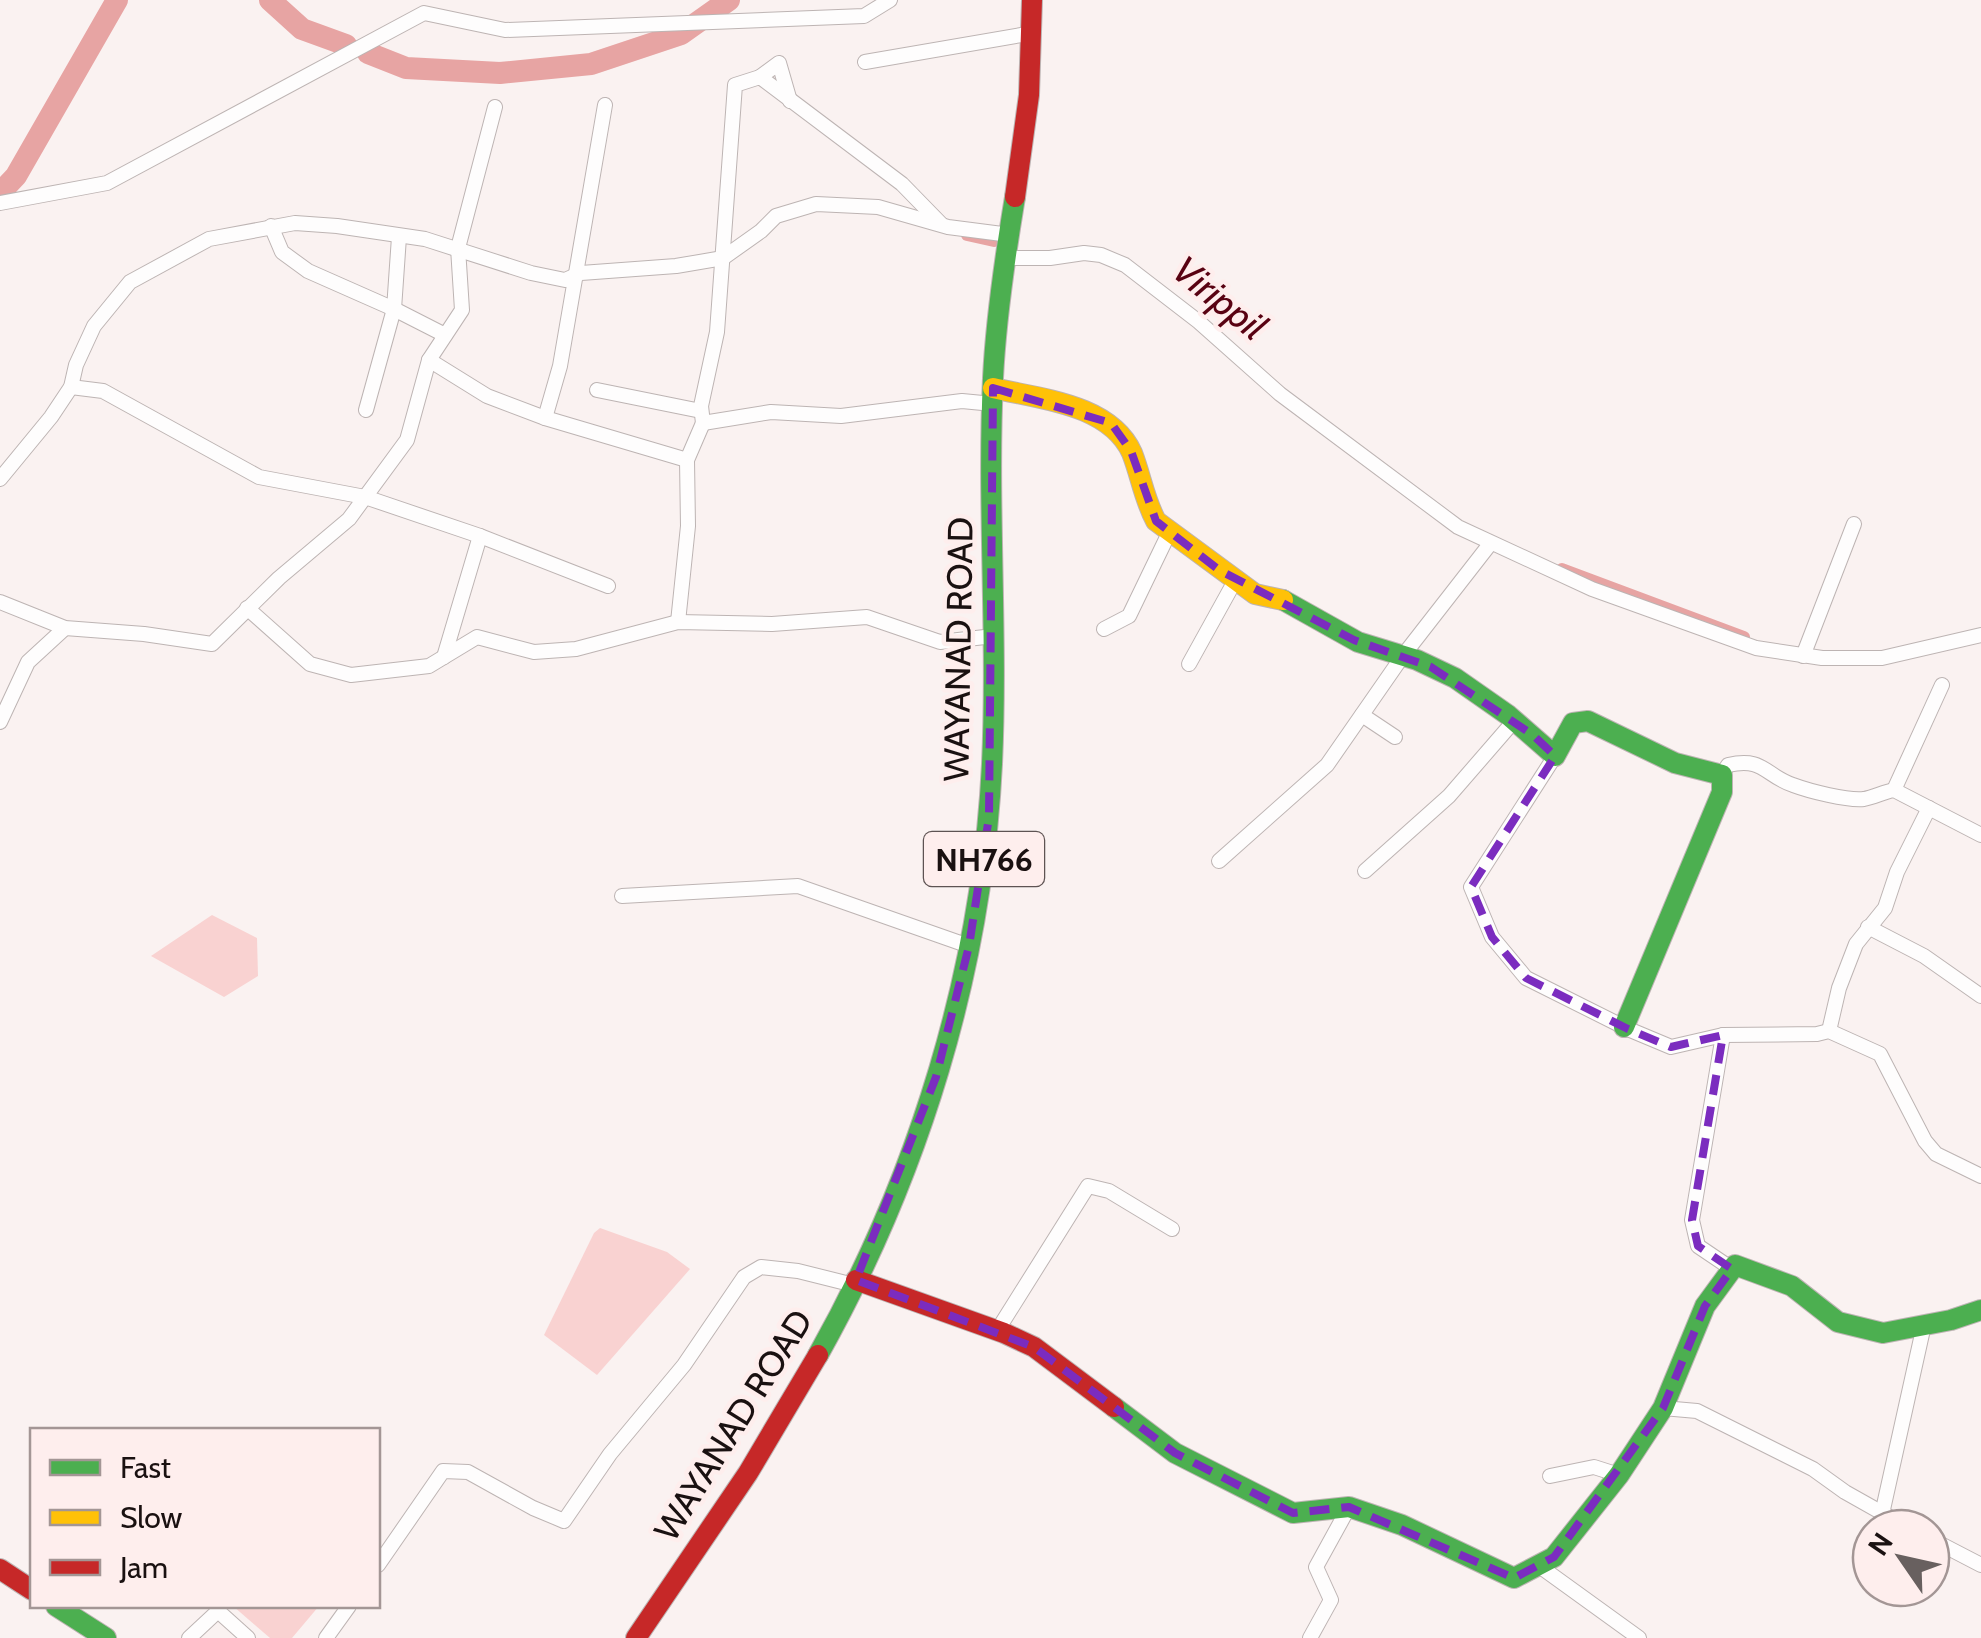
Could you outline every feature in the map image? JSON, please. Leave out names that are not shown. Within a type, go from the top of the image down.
[{"type":"main road","name":"WAYANAD ROAD","points":[[636,1638],[795,1395],[855,1282],[885,1216],[955,1014],[978,905],[989,817],[996,325],[1028,120],[1033,66],[1032,0]]},
{"type":"main road","points":[[993,396],[1068,406],[1110,422],[1136,463],[1150,510],[1169,533],[1255,594],[1269,595],[1329,622],[1354,640],[1431,667],[1472,690],[1555,756],[1573,724],[1588,722],[1658,756],[1722,776],[1722,792],[1624,1027]]},
{"type":"main road","points":[[855,1282],[997,1330],[1034,1347],[1175,1452],[1293,1514],[1349,1508],[1402,1525],[1514,1578],[1554,1557],[1619,1475],[1663,1408],[1705,1306],[1735,1265],[1792,1286],[1838,1322],[1883,1333],[1981,1310]]},
{"type":"main road","points":[[0,1569],[30,1589]]},
{"type":"main road","points":[[59,1608],[106,1638]]},
{"type":"street","points":[[0,203],[107,182],[424,13],[505,30],[864,16],[890,0]]},
{"type":"street","points":[[865,62],[1032,33]]},
{"type":"street","points":[[678,622],[688,526],[688,460],[702,417],[717,332],[734,85],[760,77],[778,63],[790,101]]},
{"type":"street","points":[[760,77],[902,184],[942,225]]},
{"type":"street","points":[[545,418],[560,366],[605,105]]},
{"type":"street","points":[[0,602],[65,628],[212,644],[247,608],[349,519],[407,440],[428,360],[462,310],[458,248],[496,108]]},
{"type":"street","points":[[0,479],[52,417],[71,387],[76,365],[94,326],[130,282],[208,239],[295,223],[337,226],[458,248],[531,273],[565,280],[581,273],[676,266],[723,258],[776,216],[816,204],[878,207],[942,225],[1010,235]]},
{"type":"street","points":[[271,226],[282,252],[308,271],[445,336]]},
{"type":"street","points":[[366,410],[394,309],[399,238]]},
{"type":"street","points":[[1006,258],[1084,253],[1101,255],[1126,266],[1199,322],[1316,422],[1458,528],[1592,589],[1756,648],[1802,656],[1882,658],[1981,635]]},
{"type":"street","points":[[428,360],[487,396],[545,418],[688,460]]},
{"type":"street","points":[[71,387],[103,391],[259,477],[366,497],[608,586]]},
{"type":"street","points":[[596,390],[702,417],[772,412],[841,416],[993,396]]},
{"type":"street","points":[[1802,656],[1854,524]]},
{"type":"street","points":[[1104,629],[1129,616],[1169,533]]},
{"type":"street","points":[[444,657],[480,536]]},
{"type":"street","points":[[1219,862],[1328,765],[1362,714],[1384,695],[1402,657],[1490,544]]},
{"type":"street","points":[[1189,664],[1236,579]]},
{"type":"street","points":[[247,608],[310,664],[351,676],[429,666],[477,636],[534,652],[576,648],[678,622],[772,624],[867,617],[940,642],[994,636]]},
{"type":"street","points":[[0,722],[28,662],[65,628]]},
{"type":"street","points":[[1894,790],[1942,685]]},
{"type":"street","points":[[1362,714],[1394,737]]},
{"type":"street","points":[[1365,870],[1449,796],[1514,721]]},
{"type":"street","points":[[1555,756],[1471,887],[1492,937],[1526,978],[1671,1047],[1723,1035],[1829,1031],[1880,1054],[1925,1141],[1936,1154],[1981,1176]]},
{"type":"street","points":[[1722,776],[1728,766],[1744,762],[1755,763],[1788,784],[1838,796],[1863,799],[1894,790],[1981,835]]},
{"type":"street","points":[[1829,1031],[1839,988],[1856,944],[1885,908],[1897,872],[1929,808]]},
{"type":"street","points":[[622,896],[798,886],[970,946]]},
{"type":"street","points":[[1868,927],[1924,956],[1981,996]]},
{"type":"street","points":[[1723,1035],[1692,1220],[1698,1246],[1732,1269]]},
{"type":"street","points":[[997,1330],[1088,1186],[1109,1191],[1172,1229]]},
{"type":"street","points":[[380,1562],[443,1471],[468,1472],[564,1521],[610,1454],[684,1365],[744,1277],[761,1267],[855,1282]]},
{"type":"street","points":[[1883,1508],[1924,1325]]},
{"type":"street","points":[[1663,1408],[1697,1411],[1813,1469],[1873,1508]]},
{"type":"street","points":[[1550,1476],[1594,1466],[1619,1475]]},
{"type":"street","points":[[1310,1638],[1331,1600],[1316,1567],[1349,1508]]},
{"type":"street","points":[[1951,1549],[1981,1565]]},
{"type":"street","points":[[1538,1565],[1639,1638]]},
{"type":"street","points":[[326,1638],[348,1608]]},
{"type":"street","points":[[189,1638],[218,1611],[248,1638]]},
{"type":"highlighted area","points":[[993,388],[1111,423],[1131,451],[1156,521],[1219,570],[1354,640],[1431,667],[1533,735],[1555,756],[1471,887],[1492,937],[1526,978],[1628,1029],[1671,1047],[1723,1035],[1692,1220],[1698,1246],[1732,1269],[1705,1306],[1663,1408],[1554,1557],[1514,1578],[1349,1507],[1293,1513],[1175,1453],[1034,1347],[856,1280],[936,1077],[969,946],[989,817]]},
{"type":"shaded area","points":[[212,915],[257,938],[258,976],[224,997],[151,956]]},
{"type":"shaded area","points":[[600,1228],[667,1252],[690,1269],[597,1375],[544,1335]]},
{"type":"shaded area","points":[[235,1608],[317,1608],[292,1638],[270,1638]]},
{"type":"waterway","points":[[0,193],[16,176],[117,0]]},
{"type":"waterway","points":[[270,0],[302,29],[346,45]]},
{"type":"waterway","points":[[368,53],[406,68],[500,73],[591,64],[681,34],[729,0]]},
{"type":"waterway","points":[[967,235],[994,241]]},
{"type":"waterway","points":[[1562,569],[1744,637]]},
{"type":"traffic: fast","points":[[818,1355],[854,1286],[915,1143],[939,1069],[975,918],[992,764],[993,378],[1001,287],[1015,197]]},
{"type":"traffic: fast","points":[[1283,600],[1358,642],[1417,660],[1455,678],[1508,715],[1555,756],[1573,723],[1588,721],[1675,763],[1722,775],[1722,792],[1624,1027]]},
{"type":"traffic: fast","points":[[1114,1407],[1175,1453],[1293,1513],[1349,1507],[1402,1525],[1514,1578],[1554,1557],[1619,1475],[1663,1408],[1705,1306],[1735,1265],[1792,1286],[1838,1322],[1883,1333],[1981,1310]]},
{"type":"traffic: fast","points":[[59,1608],[106,1638]]},
{"type":"traffic: slow","points":[[993,388],[1072,406],[1108,424],[1132,453],[1156,521],[1255,594],[1283,600]]},
{"type":"traffic: jam","points":[[1015,197],[1029,95],[1032,0]]},
{"type":"traffic: jam","points":[[856,1280],[1034,1347],[1114,1407]]},
{"type":"traffic: jam","points":[[636,1638],[748,1473],[818,1355]]},
{"type":"traffic: jam","points":[[0,1569],[30,1589]]},
{"type":"water label","name":"Virippil","points":[[1220,298]]}]
